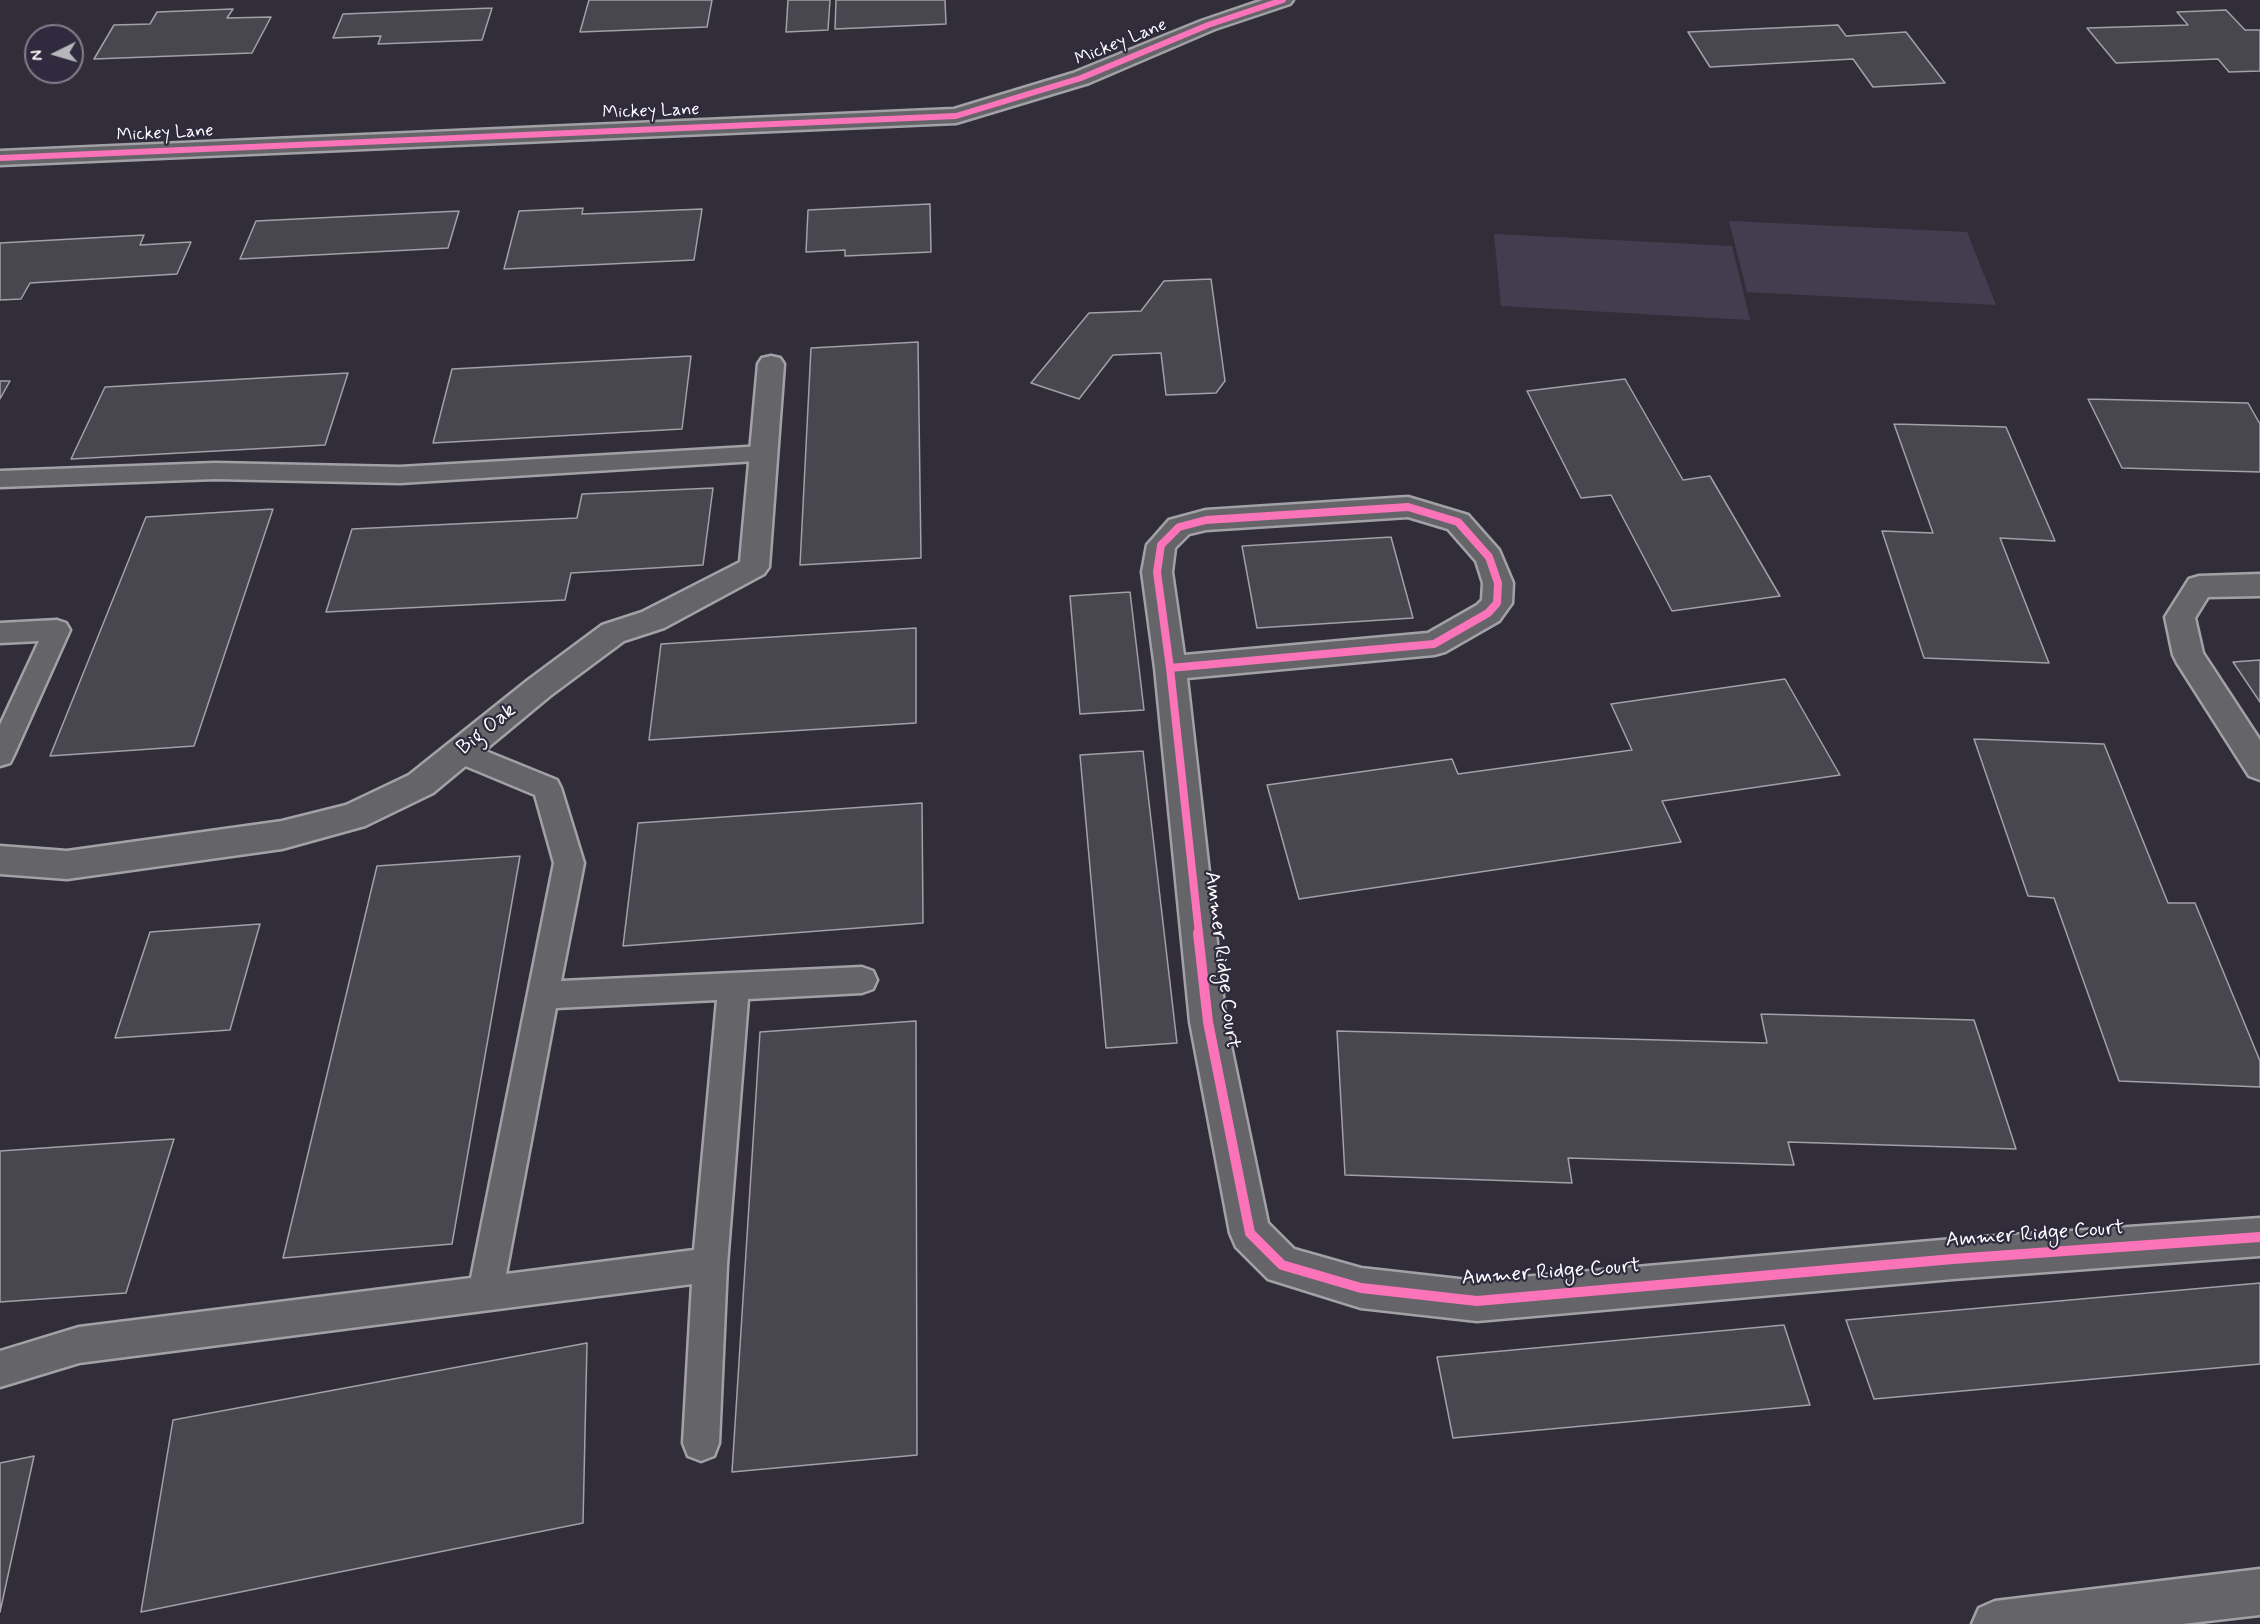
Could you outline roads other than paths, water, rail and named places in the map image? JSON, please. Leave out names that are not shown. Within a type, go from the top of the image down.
[{"type":"street","name":"Mickey Lane","points":[[0,158],[956,116],[1081,78],[1208,25],[1283,0]]},
{"type":"street","name":"Big Oak","points":[[0,860],[67,865],[282,835],[353,817],[421,784],[538,688],[614,633],[653,620],[754,567],[771,364]]},
{"type":"street","name":"Ammer Ridge Court","points":[[1170,668],[1434,645],[1488,613],[1497,603],[1498,583],[1490,557],[1458,522],[1408,507],[1206,520],[1179,527],[1161,545],[1157,572],[1170,668],[1208,1022],[1250,1233],[1282,1265],[1361,1288],[1476,1301],[1941,1260],[2260,1237]]},
{"type":"street","points":[[2260,585],[2199,587],[2180,616],[2188,655],[2260,767]]},
{"type":"street","points":[[1995,1624],[2184,1612],[2260,1592]]},
{"type":"lane","points":[[0,479],[215,471],[400,475],[764,454]]},
{"type":"lane","points":[[0,633],[57,630],[0,755]]},
{"type":"lane","points":[[461,752],[547,788],[569,863],[485,1293]]},
{"type":"lane","points":[[542,995],[862,980]]},
{"type":"lane","points":[[701,1443],[710,1265],[734,986]]},
{"type":"lane","points":[[0,1369],[79,1345],[710,1265]]}]
